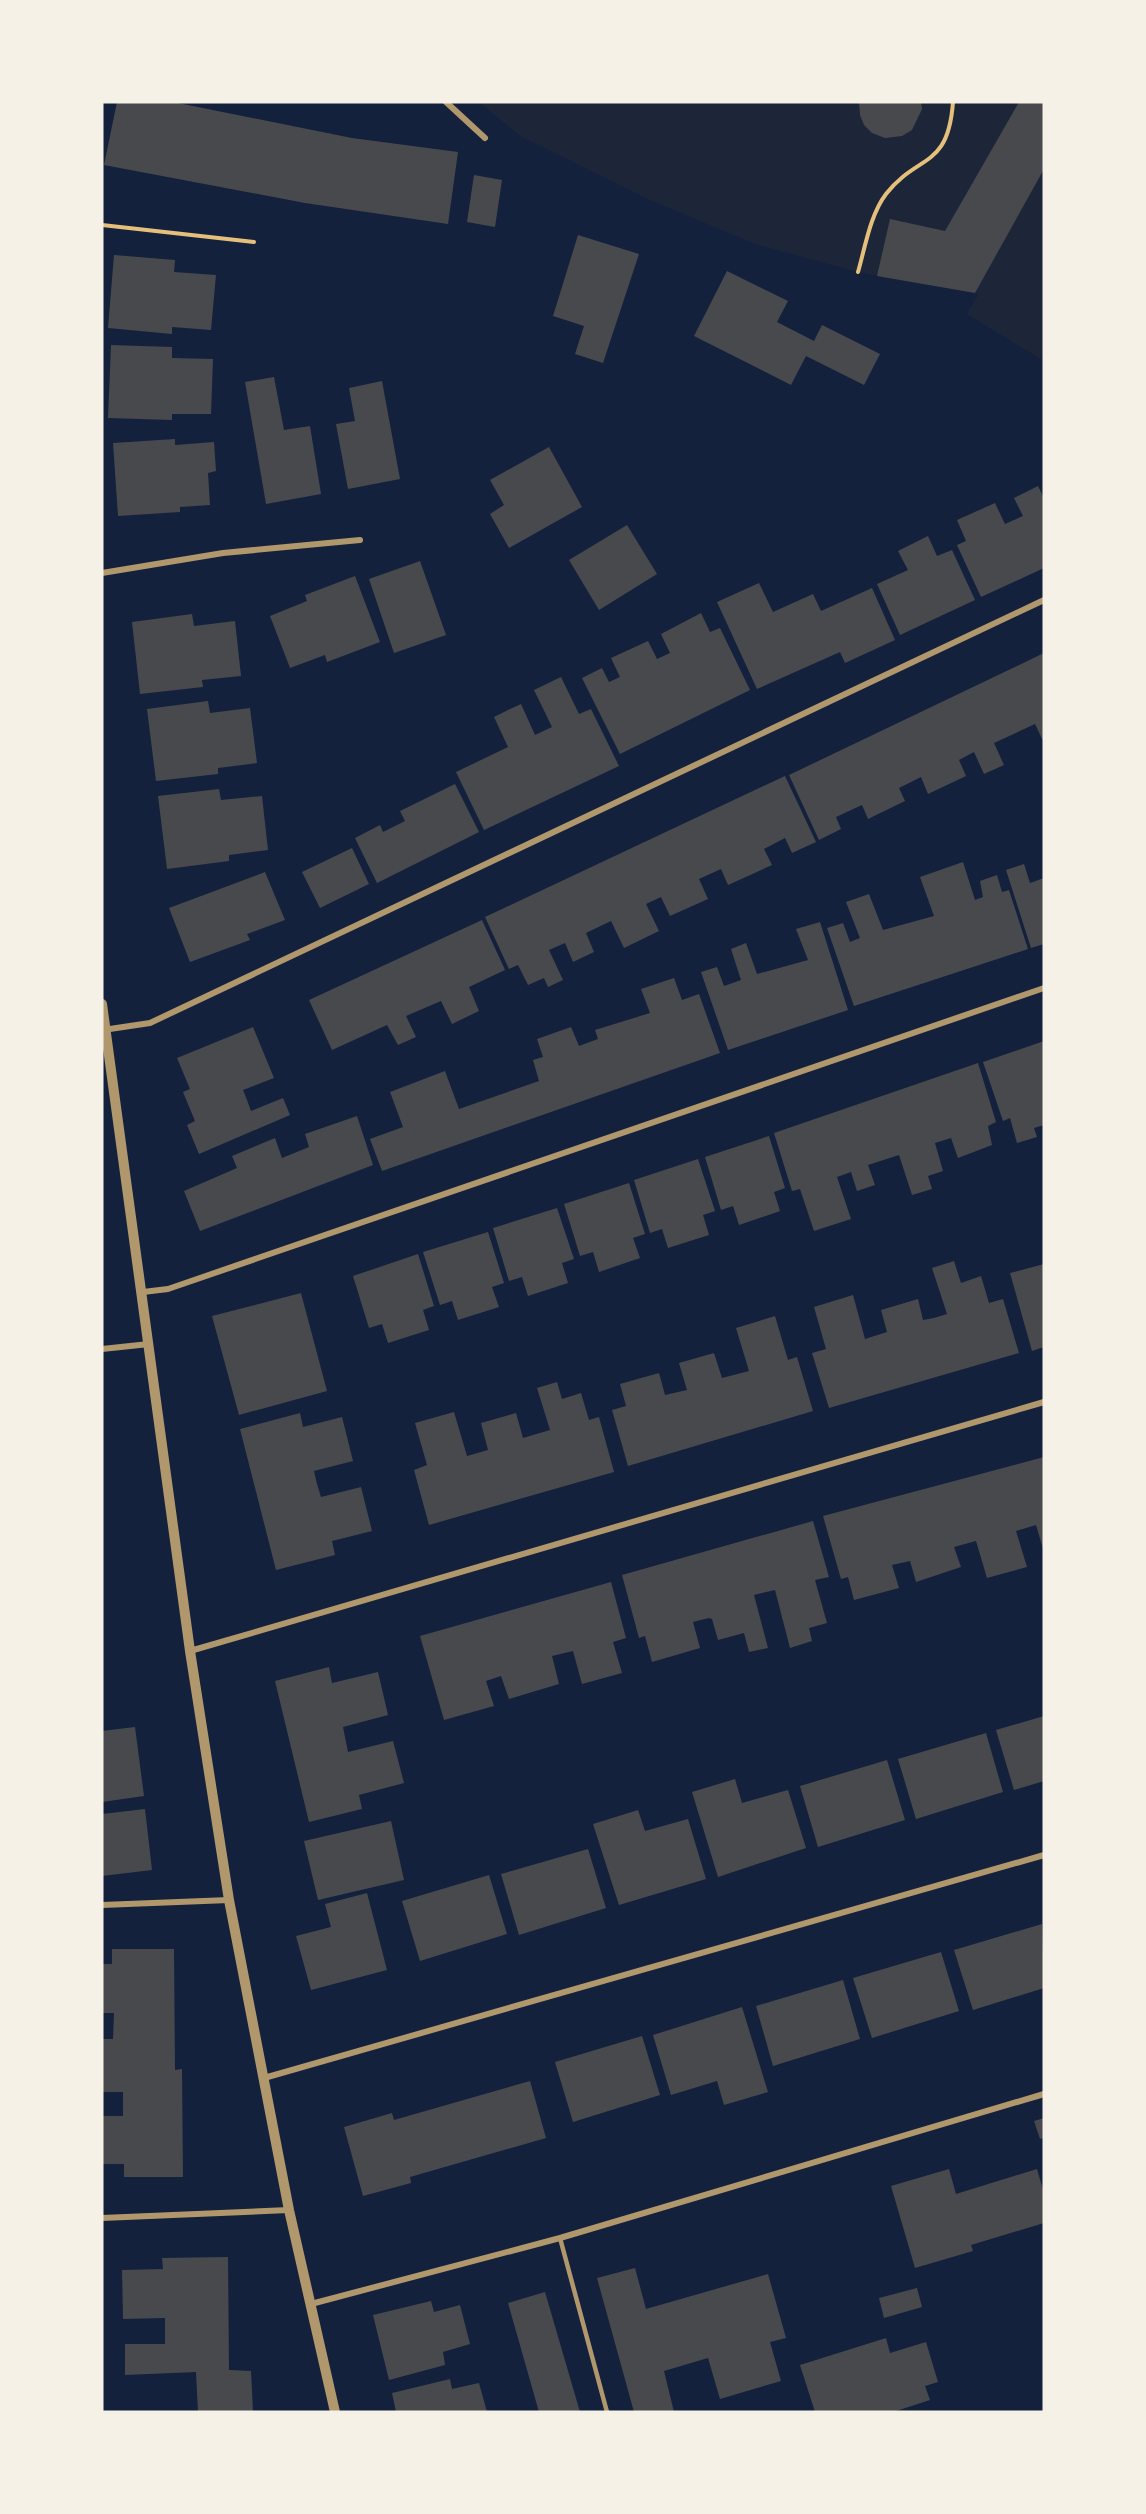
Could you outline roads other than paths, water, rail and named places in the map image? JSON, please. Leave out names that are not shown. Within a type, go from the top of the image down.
[{"type":"street","points":[[446,102],[485,138]]},
{"type":"street","points":[[102,573],[223,553],[360,540]]},
{"type":"street","points":[[104,1030],[150,1023],[1044,600]]},
{"type":"street","points":[[143,1292],[168,1289],[1044,988]]},
{"type":"street","points":[[102,1004],[143,1292],[190,1652],[229,1900],[289,2210],[335,2412]]},
{"type":"street","points":[[102,1349],[149,1344]]},
{"type":"street","points":[[190,1652],[1044,1402]]},
{"type":"street","points":[[264,2078],[1044,1855]]},
{"type":"street","points":[[102,1905],[229,1900]]},
{"type":"street","points":[[311,2304],[560,2238],[1044,2094]]},
{"type":"street","points":[[102,2218],[289,2210]]},
{"type":"lane","points":[[560,2238],[607,2412]]}]
